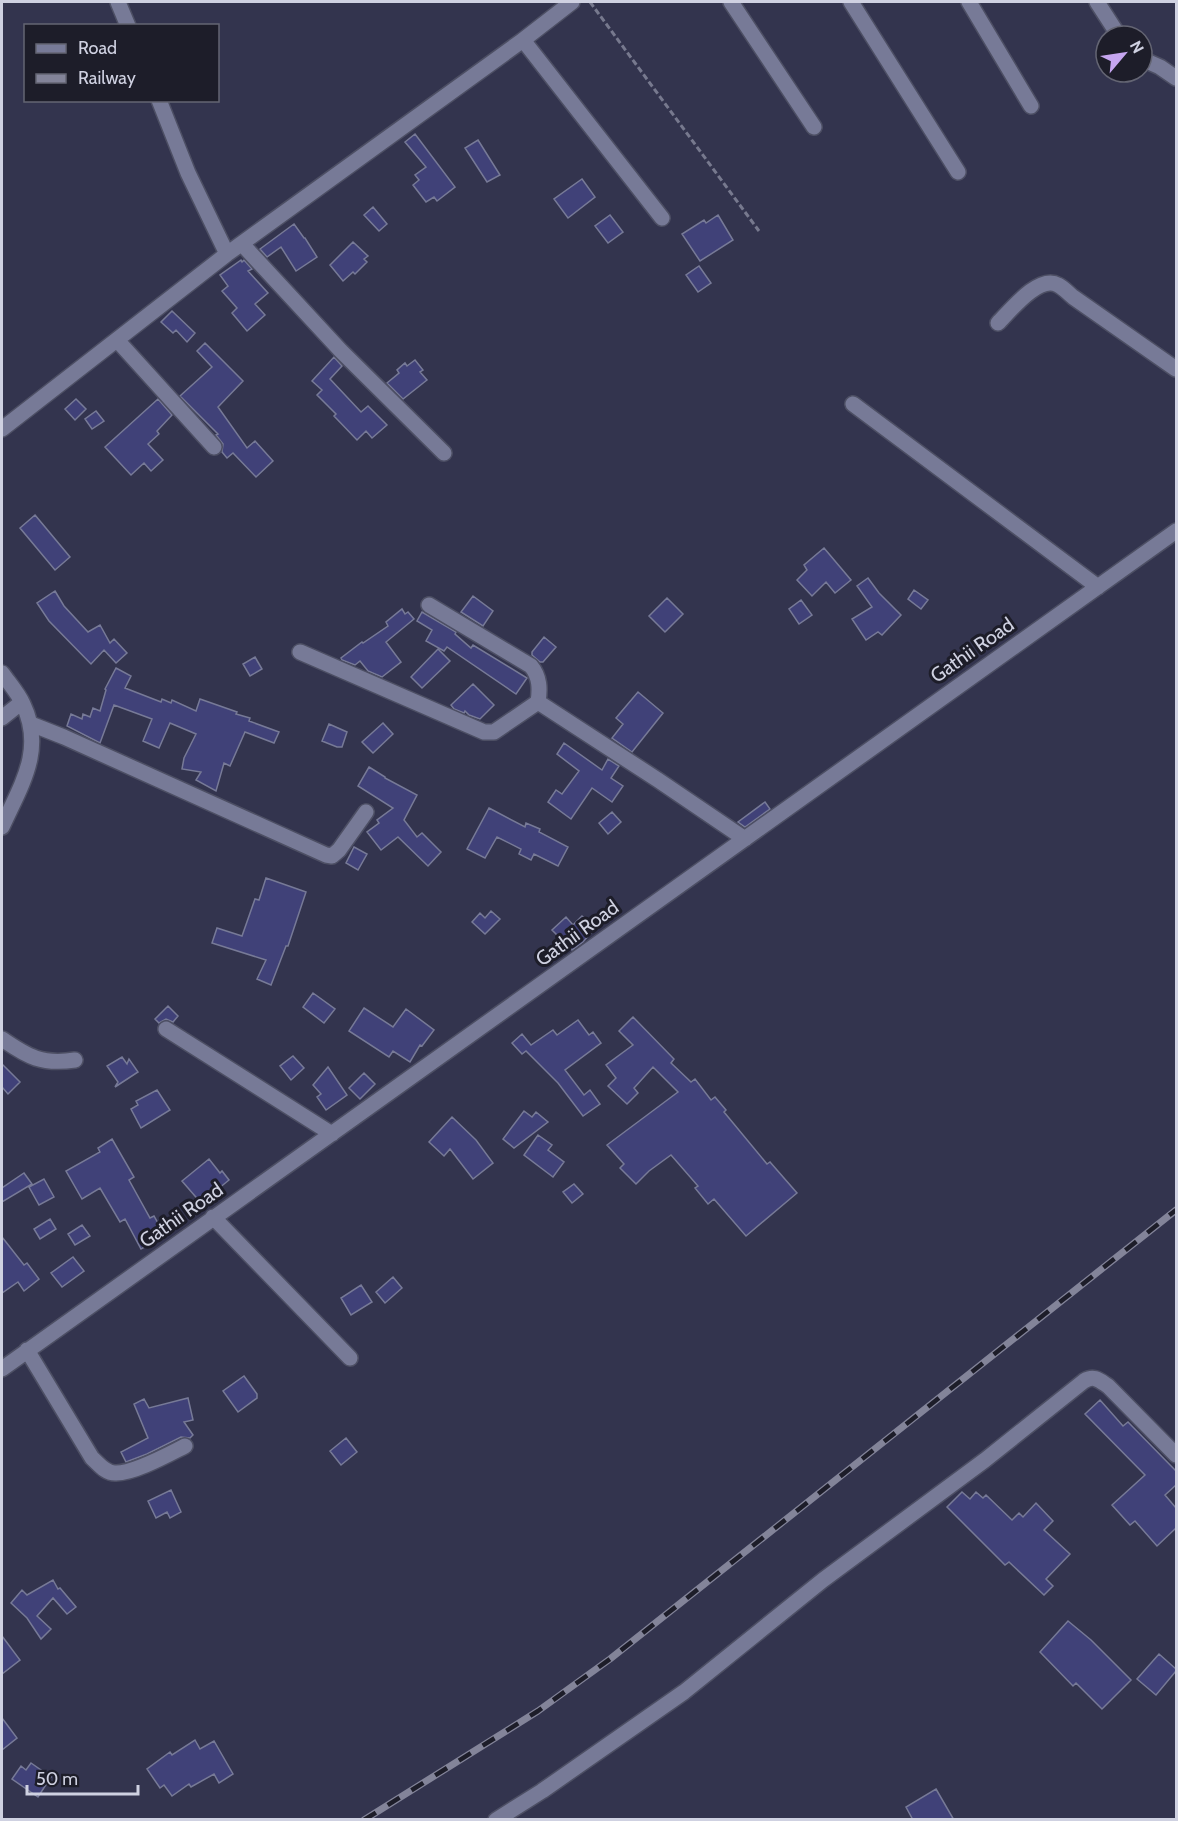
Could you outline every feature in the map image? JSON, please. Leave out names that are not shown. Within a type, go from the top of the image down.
[{"type":"street","points":[[118,2],[127,24]]},
{"type":"street","points":[[2,429],[227,255],[572,2]]},
{"type":"street","points":[[731,2],[814,127]]},
{"type":"street","points":[[851,2],[958,172]]},
{"type":"street","points":[[969,2],[1031,106]]},
{"type":"street","points":[[1097,2],[1111,24]]},
{"type":"street","points":[[524,39],[662,218]]},
{"type":"street","points":[[1154,64],[1176,78]]},
{"type":"street","points":[[160,102],[188,173],[227,255]]},
{"type":"street","points":[[242,244],[341,351],[444,453]]},
{"type":"street","points":[[998,323],[1027,293],[1037,286],[1047,283],[1057,284],[1176,369]]},
{"type":"street","points":[[117,340],[214,447]]},
{"type":"street","points":[[853,404],[1098,587]]},
{"type":"street","name":"Gathii Road","points":[[2,1369],[1176,531]]},
{"type":"street","points":[[300,652],[484,732],[494,732],[538,702],[539,680],[531,666],[429,605]]},
{"type":"street","points":[[2,673],[22,702],[31,724],[32,741],[29,768],[2,827]]},
{"type":"street","points":[[2,718],[22,702]]},
{"type":"street","points":[[538,702],[745,838]]},
{"type":"street","points":[[31,724],[326,855],[332,856],[339,850],[366,812]]},
{"type":"street","points":[[166,1029],[332,1134]]},
{"type":"street","points":[[2,1039],[26,1055],[44,1061],[58,1062],[75,1059]]},
{"type":"street","points":[[213,1217],[350,1358]]},
{"type":"street","points":[[27,1350],[92,1458],[103,1468],[113,1473],[122,1472],[186,1446]]},
{"type":"street","points":[[496,1820],[542,1791],[684,1692],[823,1580],[985,1461],[1090,1377],[1108,1386],[1176,1455]]},
{"type":"path","points":[[590,2],[759,231]]},
{"type":"building","points":[[415,134],[455,187],[437,201],[434,197],[426,202],[413,185],[419,180],[415,175],[426,167],[405,142]]},
{"type":"building","points":[[478,140],[500,175],[487,182],[465,148]]},
{"type":"building","points":[[582,179],[595,197],[568,218],[554,199]]},
{"type":"building","points":[[373,207],[387,224],[379,231],[364,215]]},
{"type":"building","points":[[610,215],[623,232],[608,243],[595,226]]},
{"type":"building","points":[[718,215],[733,240],[700,261],[682,234],[704,220],[706,223]]},
{"type":"building","points":[[294,224],[317,257],[296,271],[281,247],[267,257],[260,249]]},
{"type":"building","points":[[353,242],[368,256],[364,259],[367,262],[355,274],[353,272],[343,281],[330,265]]},
{"type":"building","points":[[241,260],[242,262],[244,260],[252,269],[248,271],[268,293],[255,304],[265,315],[247,331],[232,313],[237,308],[222,291],[228,286],[220,275]]},
{"type":"building","points":[[699,266],[711,283],[698,292],[686,275]]},
{"type":"building","points":[[172,311],[195,333],[187,342],[176,330],[173,333],[161,322]]},
{"type":"building","points":[[205,343],[243,381],[218,407],[247,448],[255,441],[273,461],[256,477],[233,453],[227,458],[222,452],[223,444],[216,435],[218,434],[180,396],[212,367],[197,351]]},
{"type":"building","points":[[334,357],[342,366],[330,379],[361,412],[368,406],[387,425],[372,438],[366,431],[357,440],[317,395],[322,390],[312,381]]},
{"type":"building","points":[[415,360],[423,370],[420,372],[427,380],[403,399],[387,383],[399,373],[397,370],[405,363],[407,366]]},
{"type":"building","points":[[76,399],[86,409],[75,420],[65,409]]},
{"type":"building","points":[[158,399],[172,415],[157,431],[159,434],[148,444],[163,460],[151,471],[144,463],[131,475],[105,447]]},
{"type":"building","points":[[96,411],[104,421],[92,429],[85,419]]},
{"type":"building","points":[[35,515],[70,557],[55,570],[20,528]]},
{"type":"building","points":[[824,548],[851,580],[835,593],[826,582],[812,596],[797,580],[807,570],[804,565]]},
{"type":"building","points":[[868,578],[901,615],[882,635],[878,632],[866,640],[852,619],[872,607],[857,586]]},
{"type":"building","points":[[914,590],[928,600],[921,609],[908,599]]},
{"type":"building","points":[[55,591],[64,606],[88,632],[100,625],[110,643],[114,639],[127,653],[116,663],[104,650],[91,664],[49,621],[37,603]]},
{"type":"building","points":[[473,596],[493,611],[483,626],[461,612]]},
{"type":"building","points":[[667,598],[683,614],[665,632],[649,616]]},
{"type":"building","points":[[801,600],[812,615],[799,624],[789,609]]},
{"type":"building","points":[[402,609],[405,614],[408,612],[414,619],[386,642],[401,662],[382,677],[368,671],[360,661],[355,665],[342,660],[341,658],[362,642],[388,626],[386,622]]},
{"type":"building","points":[[422,612],[456,632],[455,634],[471,648],[473,645],[527,678],[516,694],[447,647],[444,651],[426,641],[432,630],[417,621]]},
{"type":"building","points":[[544,637],[556,647],[543,662],[540,662],[532,655],[532,652]]},
{"type":"building","points":[[438,649],[450,661],[422,688],[411,677]]},
{"type":"building","points":[[255,657],[262,669],[250,676],[243,664]]},
{"type":"building","points":[[116,668],[131,676],[125,688],[161,702],[162,699],[171,703],[172,700],[196,711],[200,699],[237,712],[236,714],[250,718],[249,721],[279,732],[274,743],[245,732],[230,766],[224,763],[216,791],[196,780],[201,772],[182,769],[184,758],[196,734],[170,723],[159,748],[143,741],[152,719],[114,705],[100,743],[67,726],[71,714],[82,719],[83,714],[90,717],[93,708],[100,711],[105,689]]},
{"type":"building","points":[[473,684],[494,705],[480,719],[465,711],[464,713],[454,709],[451,705]]},
{"type":"building","points":[[638,692],[663,713],[632,752],[612,738],[623,724],[616,718]]},
{"type":"building","points":[[383,723],[393,734],[373,753],[362,742]]},
{"type":"building","points":[[329,724],[347,732],[342,747],[322,741]]},
{"type":"building","points":[[564,743],[602,770],[608,759],[619,766],[611,778],[623,786],[612,802],[592,788],[571,819],[548,802],[556,790],[562,794],[579,771],[557,754]]},
{"type":"building","points":[[369,767],[417,795],[404,820],[417,837],[422,833],[441,852],[428,866],[398,837],[381,850],[367,832],[379,823],[377,820],[393,808],[358,786]]},
{"type":"building","points":[[765,802],[770,809],[745,827],[738,822]]},
{"type":"building","points":[[489,808],[525,827],[526,823],[540,829],[539,832],[568,847],[558,866],[534,854],[531,860],[519,854],[521,849],[497,837],[485,858],[467,849]]},
{"type":"building","points":[[612,812],[621,822],[608,834],[599,823]]},
{"type":"building","points":[[354,847],[367,854],[358,870],[346,863]]},
{"type":"building","points":[[266,878],[306,892],[288,946],[286,946],[271,985],[257,979],[266,960],[212,943],[217,928],[242,936],[255,899],[259,900]]},
{"type":"building","points":[[491,911],[500,919],[485,934],[472,922],[480,913],[485,918]]},
{"type":"building","points":[[582,916],[596,927],[583,942],[572,950],[552,930],[566,917],[573,925]]},
{"type":"building","points":[[313,993],[335,1009],[324,1023],[303,1007]]},
{"type":"building","points":[[168,1006],[178,1016],[173,1022],[166,1019],[159,1023],[155,1019]]},
{"type":"building","points":[[364,1008],[393,1027],[406,1009],[434,1030],[422,1046],[420,1045],[410,1062],[393,1051],[389,1057],[349,1031]]},
{"type":"building","points":[[633,1017],[674,1059],[671,1063],[691,1082],[695,1079],[711,1100],[715,1097],[726,1110],[724,1112],[767,1164],[770,1162],[797,1193],[746,1236],[714,1199],[708,1204],[695,1188],[698,1186],[671,1155],[636,1184],[620,1168],[624,1164],[607,1145],[678,1092],[653,1067],[634,1088],[638,1093],[627,1104],[608,1086],[616,1078],[606,1065],[633,1045],[619,1031]]},
{"type":"building","points":[[578,1020],[589,1035],[593,1032],[601,1043],[565,1070],[584,1095],[590,1090],[600,1104],[583,1116],[558,1083],[526,1051],[522,1054],[512,1043],[522,1034],[531,1045],[553,1030],[557,1035]]},
{"type":"building","points":[[293,1056],[304,1068],[291,1080],[280,1066]]},
{"type":"building","points":[[122,1057],[127,1064],[129,1059],[138,1072],[115,1087],[118,1082],[107,1066]]},
{"type":"building","points":[[2,1064],[20,1082],[8,1094],[2,1087]]},
{"type":"building","points":[[328,1067],[347,1095],[326,1110],[317,1097],[321,1094],[313,1085]]},
{"type":"building","points":[[364,1073],[375,1084],[360,1099],[349,1088]]},
{"type":"building","points":[[157,1090],[170,1110],[141,1128],[131,1109],[138,1105],[136,1101]]},
{"type":"building","points":[[524,1111],[532,1117],[536,1112],[548,1122],[514,1148],[503,1139]]},
{"type":"building","points":[[452,1117],[476,1140],[493,1163],[473,1179],[450,1149],[444,1156],[429,1142]]},
{"type":"building","points":[[538,1135],[552,1145],[548,1150],[564,1162],[553,1177],[524,1155]]},
{"type":"building","points":[[112,1139],[134,1177],[129,1180],[150,1218],[154,1216],[165,1236],[141,1249],[125,1219],[120,1222],[100,1188],[82,1199],[66,1171],[100,1152],[98,1148]]},
{"type":"building","points":[[209,1159],[229,1180],[201,1203],[182,1181]]},
{"type":"building","points":[[24,1173],[32,1184],[2,1202],[2,1188]]},
{"type":"building","points":[[44,1179],[54,1197],[39,1205],[29,1187]]},
{"type":"building","points":[[574,1184],[583,1194],[572,1203],[563,1192]]},
{"type":"building","points":[[50,1219],[56,1229],[40,1239],[34,1229]]},
{"type":"building","points":[[82,1225],[90,1236],[75,1245],[68,1234]]},
{"type":"building","points":[[2,1237],[24,1265],[27,1263],[39,1279],[24,1291],[18,1282],[2,1293]]},
{"type":"building","points":[[73,1257],[84,1271],[62,1287],[51,1273]]},
{"type":"building","points":[[393,1277],[402,1288],[385,1303],[376,1292]]},
{"type":"building","points":[[361,1285],[372,1302],[351,1315],[341,1298]]},
{"type":"building","points":[[244,1376],[257,1394],[257,1398],[238,1412],[223,1391]]},
{"type":"building","points":[[188,1398],[193,1420],[184,1422],[193,1435],[190,1438],[181,1437],[126,1462],[121,1452],[148,1438],[134,1404],[144,1399],[149,1408]]},
{"type":"building","points":[[1100,1400],[1123,1426],[1128,1422],[1176,1471],[1176,1485],[1165,1495],[1176,1508],[1176,1528],[1157,1546],[1135,1521],[1130,1525],[1112,1505],[1145,1475],[1085,1414]]},
{"type":"building","points":[[346,1438],[357,1452],[341,1465],[330,1451]]},
{"type":"building","points":[[171,1490],[181,1512],[170,1518],[167,1512],[156,1518],[148,1501]]},
{"type":"building","points":[[962,1492],[970,1499],[976,1492],[983,1498],[986,1495],[1012,1520],[1019,1513],[1023,1517],[1036,1503],[1053,1521],[1044,1530],[1070,1554],[1046,1579],[1053,1586],[1044,1595],[1009,1562],[1005,1565],[947,1507]]},
{"type":"building","points":[[53,1580],[58,1589],[60,1588],[76,1607],[67,1614],[53,1598],[37,1616],[51,1629],[41,1639],[27,1618],[11,1603],[22,1590],[27,1595]]},
{"type":"building","points":[[1068,1621],[1091,1640],[1131,1680],[1102,1709],[1076,1683],[1073,1686],[1040,1652]]},
{"type":"building","points":[[2,1636],[20,1660],[2,1674]]},
{"type":"building","points":[[1159,1654],[1176,1671],[1156,1695],[1137,1679]]},
{"type":"building","points":[[2,1718],[17,1738],[2,1750]]},
{"type":"building","points":[[195,1740],[200,1749],[214,1741],[233,1774],[219,1783],[214,1774],[191,1787],[189,1784],[172,1796],[164,1785],[160,1788],[147,1769],[170,1752],[172,1755]]},
{"type":"building","points":[[31,1763],[51,1777],[38,1797],[12,1779],[21,1766],[26,1770]]},
{"type":"building","points":[[936,1789],[954,1820],[913,1820],[906,1807]]},
{"type":"railway","points":[[364,1820],[538,1711],[610,1659],[1176,1210]]}]
